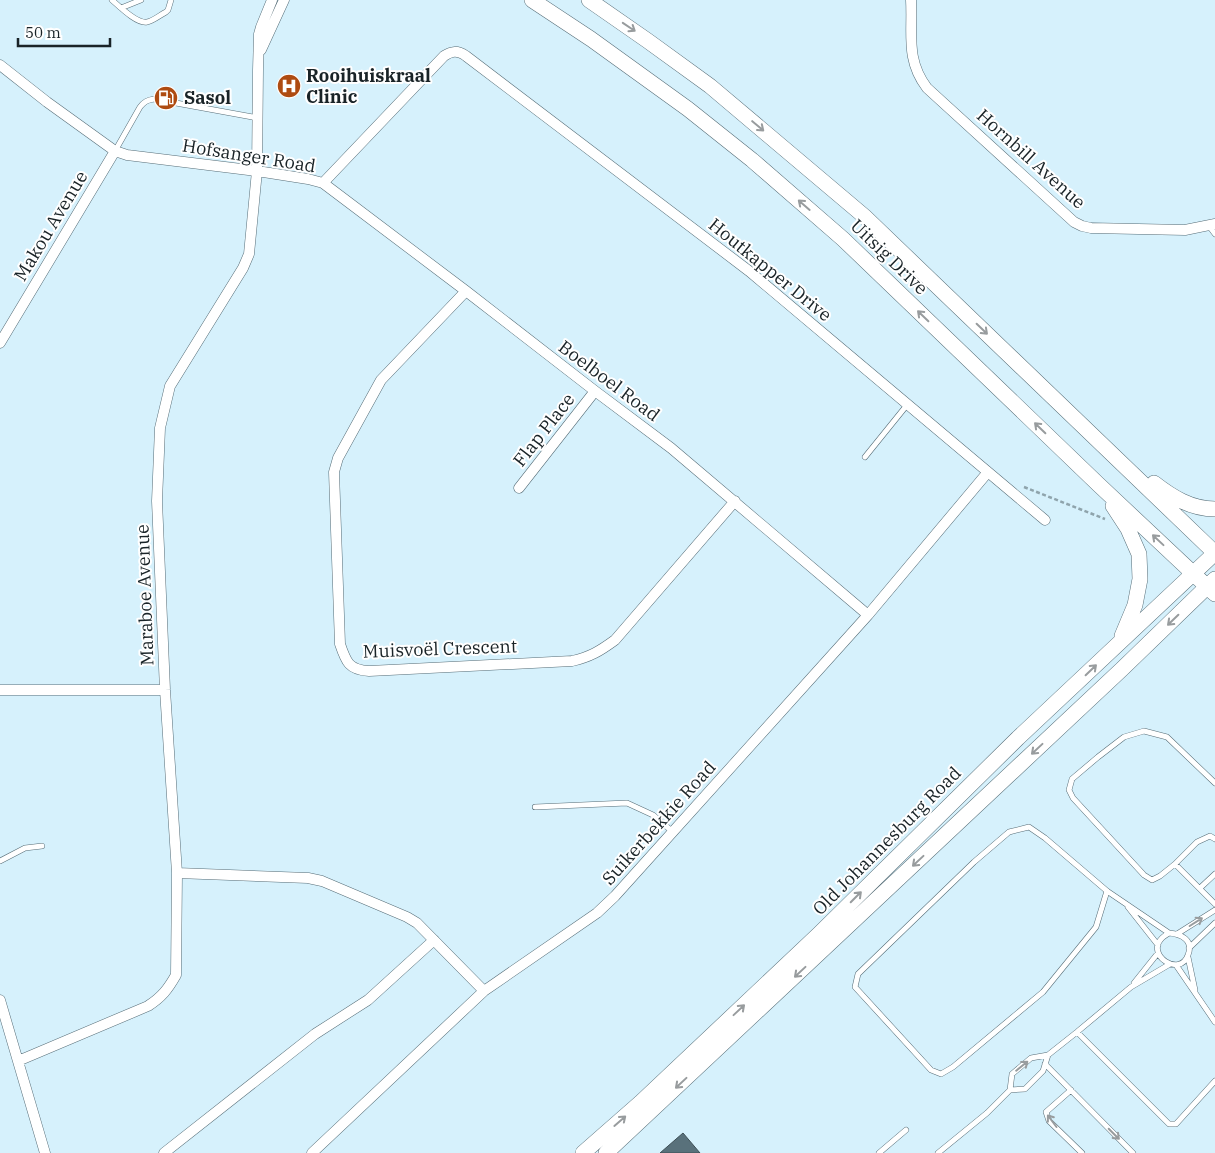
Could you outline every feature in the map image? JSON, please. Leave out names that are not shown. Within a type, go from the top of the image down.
[{"type":"main road","name":"Uitsig Drive","points":[[532,0],[655,85],[752,160],[843,239],[1100,485],[1194,573],[1212,586]]},
{"type":"main road","name":"Uitsig Drive","points":[[588,0],[710,86],[864,216],[1215,553]]},
{"type":"main road","points":[[1092,434],[1168,494],[1185,503],[1206,509],[1215,509]]},
{"type":"main road","points":[[1100,485],[1128,528],[1139,554],[1140,579],[1135,605],[1118,644]]},
{"type":"main road","name":"Old Johannesburg Road","points":[[583,1153],[640,1103],[819,934],[1018,738],[1215,553]]},
{"type":"main road","name":"Old Johannesburg Road","points":[[606,1153],[1212,586]]},
{"type":"street","name":"Maraboe Avenue","points":[[18,1061],[148,1006],[158,1000],[176,975],[177,873],[165,690],[157,501],[160,428],[170,386],[246,262],[249,254],[257,171],[260,27],[272,0]]},
{"type":"street","name":"Maraboe Avenue","points":[[259,53],[284,0]]},
{"type":"street","name":"Hornbill Avenue","points":[[911,0],[911,49],[918,74],[927,88],[1074,222],[1091,228],[1185,230],[1213,228]]},
{"type":"street","name":"Hofsanger Road","points":[[0,65],[115,151],[127,155],[257,171],[323,183],[444,56],[455,51],[466,56]]},
{"type":"street","name":"Houtkapper Drive","points":[[466,56],[749,271],[1045,520]]},
{"type":"street","name":"Makou Avenue","points":[[0,342],[115,151]]},
{"type":"street","name":"Boelboel Road","points":[[323,183],[671,448],[868,615]]},
{"type":"street","name":"Muisvoël Crescent","points":[[466,291],[381,380],[335,466],[340,644],[345,660],[355,668],[369,671],[572,661],[597,653],[615,640],[735,501]]},
{"type":"street","name":"Flap Place","points":[[519,488],[595,391]]},
{"type":"street","name":"Suikerbekkie Road","points":[[312,1153],[484,991],[597,913],[615,896],[868,615],[988,472]]},
{"type":"street","points":[[0,690],[165,690]]},
{"type":"street","points":[[177,873],[308,878],[322,881],[407,917],[421,927],[484,991]]},
{"type":"street","points":[[164,1153],[315,1034],[368,1000],[434,940]]},
{"type":"street","points":[[0,1000],[45,1153]]},
{"type":"lane","points":[[112,0],[139,21],[148,22],[166,12],[171,0]]},
{"type":"lane","points":[[121,8],[141,0]]},
{"type":"lane","points":[[115,151],[140,106],[149,100],[154,99],[258,118]]},
{"type":"lane","points":[[865,457],[907,405]]},
{"type":"lane","points":[[1215,783],[1167,737],[1144,731],[1124,737],[1098,757],[1072,779],[1069,790],[1073,798],[1144,875],[1152,880],[1175,864],[1197,842],[1210,836],[1215,839]]},
{"type":"lane","points":[[535,807],[627,803],[653,815],[673,832]]},
{"type":"lane","points":[[1107,891],[1096,927],[1043,992],[954,1067],[941,1074],[931,1070],[854,987],[858,974],[974,862],[1009,832],[1029,828],[1045,838],[1107,891],[1168,934]]},
{"type":"lane","points":[[0,861],[25,848],[42,846]]},
{"type":"lane","points":[[1175,864],[1215,904]]},
{"type":"lane","points":[[1200,888],[1215,874]]},
{"type":"lane","points":[[1125,902],[1158,945]]},
{"type":"lane","points":[[1177,934],[1215,910]]},
{"type":"lane","points":[[1189,948],[1215,923]]},
{"type":"lane","points":[[1188,956],[1181,964],[1170,964],[1162,960],[1158,953],[1158,945],[1162,938],[1168,934],[1177,934],[1184,937],[1189,948],[1188,956],[1196,993]]},
{"type":"lane","points":[[938,1153],[987,1113],[1010,1090],[1012,1074],[1031,1058],[1048,1055],[1077,1032],[1130,987],[1158,953]]},
{"type":"lane","points":[[1130,987],[1170,964]]},
{"type":"lane","points":[[1176,965],[1215,1022]]},
{"type":"lane","points":[[1077,1032],[1169,1124],[1176,1124],[1215,1081]]},
{"type":"lane","points":[[1010,1090],[1025,1089],[1043,1071],[1048,1055]]},
{"type":"lane","points":[[1046,1064],[1134,1153]]},
{"type":"lane","points":[[1071,1090],[1046,1112],[1049,1121],[1082,1153]]},
{"type":"lane","points":[[879,1153],[906,1130]]},
{"type":"path","points":[[1023,486],[1128,528]]},
{"type":"building","points":[[683,1133],[700,1153],[660,1153]]},
{"type":"place","name":"Rooihuiskraal Clinic","points":[[289,86]]},
{"type":"place","name":"Sasol","points":[[166,98]]}]
